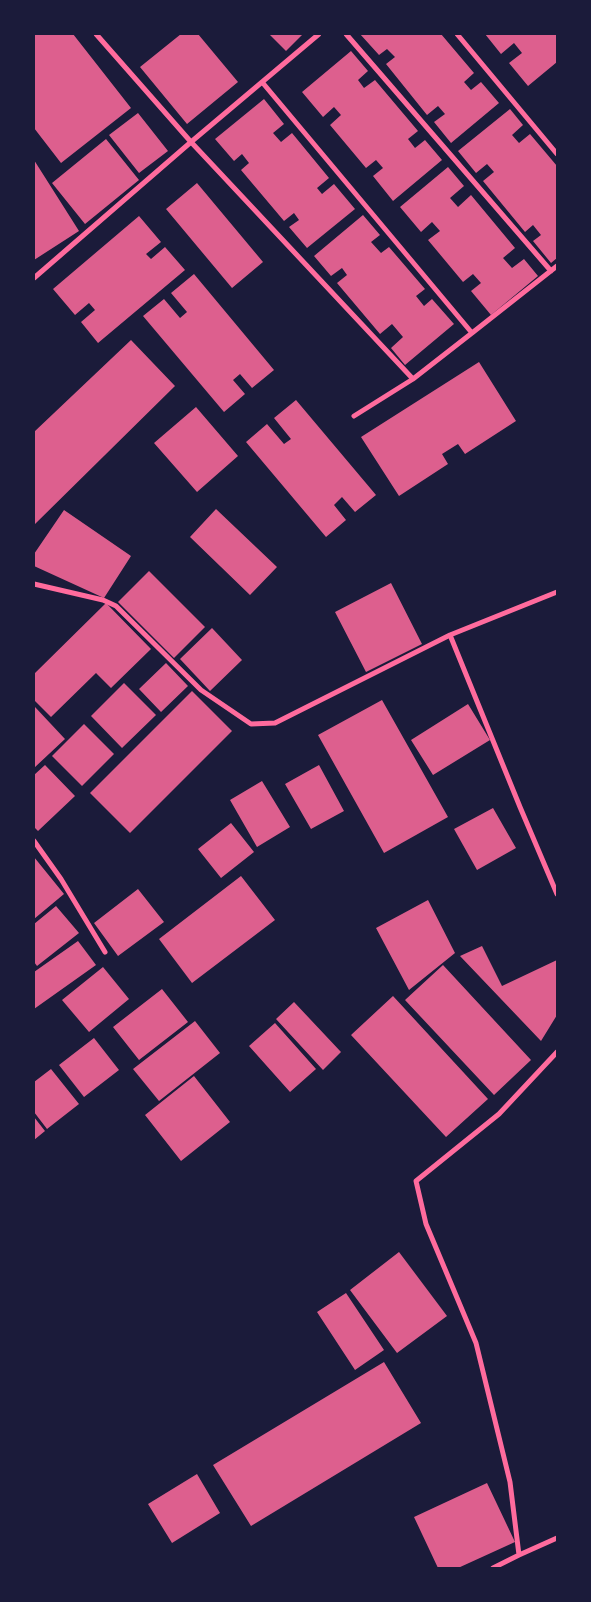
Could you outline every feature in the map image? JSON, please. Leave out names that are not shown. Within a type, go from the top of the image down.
[{"type":"street","points":[[96,34],[191,142],[413,379]]},
{"type":"street","points":[[34,278],[319,34]]},
{"type":"street","points":[[346,34],[551,271]]},
{"type":"street","points":[[457,34],[557,154]]},
{"type":"street","points":[[262,82],[472,333]]},
{"type":"street","points":[[354,416],[413,379],[557,266]]},
{"type":"street","points":[[34,584],[103,600],[116,606],[201,690],[251,724],[275,723],[450,635],[557,592]]},
{"type":"street","points":[[450,635],[557,894]]},
{"type":"street","points":[[34,842],[61,879],[105,952]]},
{"type":"street","points":[[519,1555],[510,1482],[476,1343],[426,1224],[416,1181],[499,1114],[557,1052]]},
{"type":"street","points":[[493,1568],[557,1538]]},
{"type":"building","points":[[34,34],[73,34],[131,108],[61,163],[34,128]]},
{"type":"building","points":[[181,34],[198,34],[238,82],[187,124],[140,67]]},
{"type":"building","points":[[269,34],[303,34],[286,51]]},
{"type":"building","points":[[360,34],[441,34],[474,73],[464,82],[471,90],[481,82],[499,103],[451,143],[434,122],[445,114],[438,106],[427,115],[386,64],[395,57],[387,49],[379,55]]},
{"type":"building","points":[[485,34],[557,34],[557,62],[528,86],[509,63],[522,53],[514,43],[501,54]]},
{"type":"building","points":[[351,51],[368,71],[358,80],[364,88],[375,80],[418,131],[408,139],[415,148],[425,140],[442,160],[393,201],[373,176],[383,168],[376,160],[366,168],[330,125],[341,115],[334,107],[323,117],[302,92]]},
{"type":"building","points":[[264,99],[284,124],[273,133],[281,142],[292,133],[329,178],[317,188],[322,194],[334,184],[355,209],[307,248],[289,227],[299,220],[294,213],[284,221],[241,170],[249,163],[242,154],[234,161],[215,139]]},
{"type":"building","points":[[510,109],[523,125],[512,135],[519,143],[530,134],[557,166],[557,258],[551,263],[533,241],[541,235],[533,225],[525,232],[483,181],[494,172],[487,164],[476,173],[458,151]]},
{"type":"building","points":[[138,113],[168,151],[139,173],[109,135]]},
{"type":"building","points":[[106,139],[139,180],[85,224],[52,183]]},
{"type":"building","points":[[34,160],[79,231],[34,260]]},
{"type":"building","points":[[448,167],[464,186],[450,198],[458,207],[471,195],[515,248],[503,258],[512,268],[524,259],[538,276],[491,315],[471,291],[481,283],[473,274],[463,282],[428,240],[440,231],[432,222],[421,232],[400,207]]},
{"type":"building","points":[[197,183],[263,262],[232,288],[166,209]]},
{"type":"building","points":[[363,215],[380,235],[371,242],[381,253],[389,247],[425,289],[416,296],[424,306],[432,299],[454,324],[405,365],[391,348],[403,337],[392,324],[380,334],[337,283],[347,275],[342,268],[331,276],[314,256]]},
{"type":"building","points":[[139,216],[161,242],[146,254],[151,259],[165,247],[185,270],[98,343],[81,322],[95,310],[89,303],[75,315],[53,289]]},
{"type":"building","points":[[194,274],[274,370],[252,388],[240,374],[233,380],[245,394],[224,412],[143,316],[164,299],[180,318],[187,312],[171,293]]},
{"type":"building","points":[[131,340],[175,386],[34,525],[34,432]]},
{"type":"building","points":[[479,362],[516,421],[465,454],[458,444],[442,454],[448,464],[399,496],[361,437]]},
{"type":"building","points":[[296,400],[376,495],[355,512],[342,497],[334,505],[346,520],[326,537],[246,442],[267,424],[284,444],[291,439],[274,418]]},
{"type":"building","points":[[196,407],[238,456],[197,492],[154,443]]},
{"type":"building","points":[[216,509],[277,567],[250,595],[190,537]]},
{"type":"building","points":[[64,510],[131,556],[104,598],[34,566],[34,554]]},
{"type":"building","points":[[149,571],[205,627],[174,658],[118,602]]},
{"type":"building","points":[[391,583],[422,644],[366,672],[335,612]]},
{"type":"building","points":[[106,603],[151,649],[111,688],[96,673],[51,717],[34,700],[34,674]]},
{"type":"building","points":[[212,628],[242,660],[210,691],[180,659]]},
{"type":"building","points":[[166,663],[188,686],[161,712],[139,689]]},
{"type":"building","points":[[124,683],[156,715],[122,748],[91,716]]},
{"type":"building","points":[[192,691],[232,731],[130,833],[90,793]]},
{"type":"building","points":[[382,700],[448,817],[384,853],[318,735]]},
{"type":"building","points":[[468,704],[490,740],[433,775],[411,740]]},
{"type":"building","points":[[34,708],[65,739],[34,768]]},
{"type":"building","points":[[84,724],[114,754],[82,786],[52,756]]},
{"type":"building","points":[[45,765],[75,796],[38,831],[34,827],[34,775]]},
{"type":"building","points":[[319,765],[344,811],[311,829],[285,784]]},
{"type":"building","points":[[262,781],[290,827],[257,847],[230,800]]},
{"type":"building","points":[[493,808],[516,848],[477,870],[454,829]]},
{"type":"building","points":[[231,823],[254,852],[221,878],[198,849]]},
{"type":"building","points":[[34,857],[64,894],[34,919]]},
{"type":"building","points":[[241,876],[275,920],[192,983],[159,939]]},
{"type":"building","points":[[138,889],[164,922],[118,956],[94,923]]},
{"type":"building","points":[[428,900],[455,953],[409,990],[376,928]]},
{"type":"building","points":[[56,906],[79,933],[37,966],[34,962],[34,924]]},
{"type":"building","points":[[78,941],[96,965],[34,1009],[34,972]]},
{"type":"building","points":[[482,946],[502,986],[557,960],[557,1015],[541,1041],[460,956]]},
{"type":"building","points":[[443,965],[531,1060],[494,1095],[405,1000]]},
{"type":"building","points":[[103,967],[129,999],[89,1032],[62,1000]]},
{"type":"building","points":[[162,989],[188,1022],[139,1060],[113,1027]]},
{"type":"building","points":[[393,996],[488,1099],[446,1137],[351,1035]]},
{"type":"building","points":[[294,1002],[341,1052],[323,1070],[276,1019]]},
{"type":"building","points":[[195,1021],[220,1053],[159,1101],[133,1069]]},
{"type":"building","points":[[275,1023],[316,1069],[290,1092],[249,1046]]},
{"type":"building","points":[[94,1038],[119,1070],[84,1097],[59,1065]]},
{"type":"building","points":[[51,1069],[79,1104],[47,1129],[34,1112],[34,1082]]},
{"type":"building","points":[[194,1076],[230,1122],[181,1161],[145,1115]]},
{"type":"building","points":[[34,1117],[45,1131],[34,1140]]},
{"type":"building","points":[[399,1252],[447,1316],[397,1353],[350,1290]]},
{"type":"building","points":[[346,1293],[384,1350],[355,1370],[317,1312]]},
{"type":"building","points":[[384,1362],[421,1423],[251,1526],[213,1465]]},
{"type":"building","points":[[197,1474],[220,1513],[172,1543],[148,1504]]},
{"type":"building","points":[[487,1483],[515,1542],[458,1568],[438,1568],[414,1517]]}]
